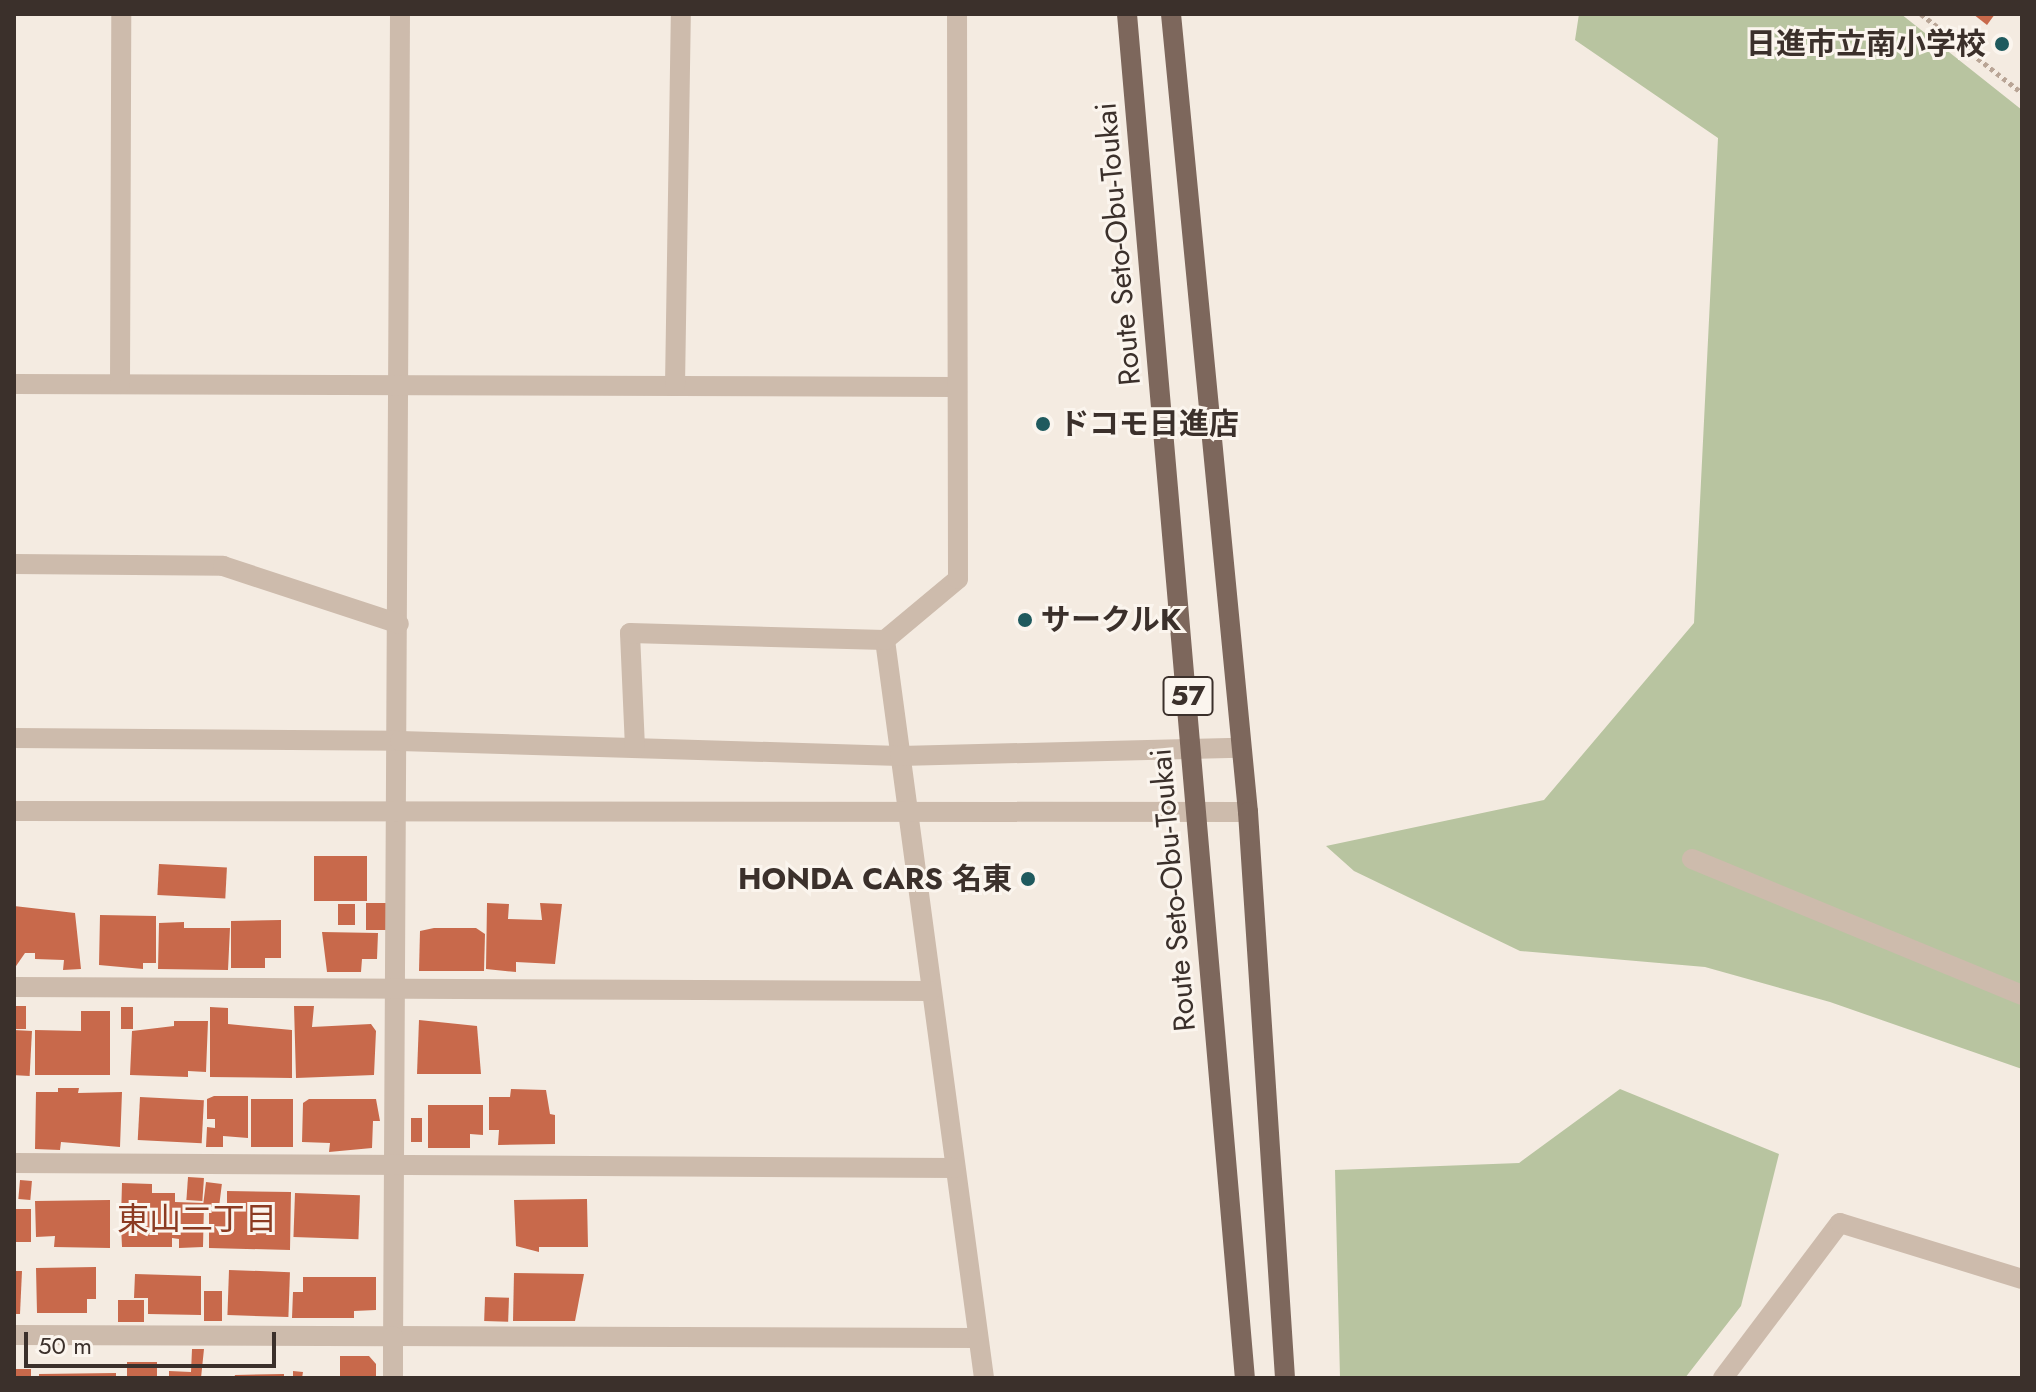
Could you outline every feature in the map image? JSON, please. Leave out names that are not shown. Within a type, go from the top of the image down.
[{"type":"main road","name":"Route Seto-Obu-Toukai","points":[[1127,14],[1245,1378]]},
{"type":"main road","name":"57","points":[[1171,14],[1239,748],[1248,812],[1285,1378]]},
{"type":"street","points":[[120,384],[121,14]]},
{"type":"street","points":[[393,1378],[395,989],[400,814],[397,386],[400,14]]},
{"type":"street","points":[[675,386],[681,14]]},
{"type":"street","points":[[635,748],[630,633],[885,640],[958,579],[954,387],[957,14]]},
{"type":"street","points":[[14,384],[954,387]]},
{"type":"street","points":[[14,564],[223,566],[399,624]]},
{"type":"street","points":[[885,640],[984,1378]]},
{"type":"street","points":[[14,738],[400,741],[900,756],[1239,748]]},
{"type":"street","points":[[14,811],[400,814],[1248,812]]},
{"type":"street","points":[[1692,859],[2022,995]]},
{"type":"street","points":[[14,987],[930,991]]},
{"type":"street","points":[[14,1163],[954,1168]]},
{"type":"street","points":[[1723,1378],[1840,1223],[2022,1279]]},
{"type":"street","points":[[14,1335],[977,1338]]},
{"type":"path","points":[[1921,14],[2022,93]]},
{"type":"green space","points":[[1579,14],[1901,14],[2022,110],[2022,1069],[1830,1002],[1705,967],[1520,951],[1354,871],[1326,846],[1544,800],[1694,623],[1718,138],[1575,40]]},
{"type":"green space","points":[[1620,1089],[1779,1154],[1741,1306],[1685,1378],[1340,1378],[1335,1170],[1519,1163]]},
{"type":"building","points":[[1973,14],[1995,14],[1987,25]]},
{"type":"building","points":[[314,856],[367,856],[367,901],[314,901]]},
{"type":"building","points":[[159,864],[227,868],[225,899],[157,895]]},
{"type":"building","points":[[366,903],[386,903],[386,930],[366,930]]},
{"type":"building","points":[[487,903],[509,904],[508,919],[542,920],[540,903],[562,904],[555,964],[516,962],[516,972],[486,969]]},
{"type":"building","points":[[338,904],[355,904],[355,925],[338,925]]},
{"type":"building","points":[[14,906],[75,913],[81,969],[63,970],[64,960],[35,959],[35,953],[25,953],[14,969]]},
{"type":"building","points":[[100,915],[156,916],[156,963],[143,963],[143,969],[99,965]]},
{"type":"building","points":[[281,920],[281,958],[265,958],[265,968],[231,968],[231,921]]},
{"type":"building","points":[[184,922],[184,928],[230,928],[228,970],[158,969],[159,923]]},
{"type":"building","points":[[476,928],[485,934],[484,971],[419,971],[420,931]]},
{"type":"building","points":[[322,932],[378,933],[377,959],[362,959],[361,972],[327,972]]},
{"type":"building","points":[[15,1006],[26,1006],[26,1029],[15,1029]]},
{"type":"building","points":[[294,1006],[314,1006],[312,1027],[371,1024],[376,1031],[374,1075],[296,1078]]},
{"type":"building","points":[[121,1007],[133,1007],[133,1029],[121,1029]]},
{"type":"building","points":[[210,1007],[228,1008],[228,1024],[292,1030],[292,1078],[210,1077]]},
{"type":"building","points":[[81,1011],[110,1011],[110,1075],[35,1075],[35,1030],[81,1031]]},
{"type":"building","points":[[419,1020],[477,1026],[481,1074],[417,1074]]},
{"type":"building","points":[[174,1021],[208,1021],[206,1072],[188,1071],[188,1077],[130,1075],[132,1031],[174,1026]]},
{"type":"building","points":[[14,1030],[32,1031],[30,1076],[14,1075]]},
{"type":"building","points":[[58,1088],[79,1088],[78,1093],[122,1092],[120,1147],[61,1142],[60,1150],[35,1149],[36,1092],[58,1092]]},
{"type":"building","points":[[511,1089],[546,1090],[550,1114],[555,1115],[555,1144],[498,1145],[499,1130],[489,1130],[489,1097],[510,1097]]},
{"type":"building","points":[[214,1096],[248,1096],[248,1138],[223,1136],[223,1147],[206,1147],[207,1127],[215,1128],[215,1119],[207,1119],[207,1099]]},
{"type":"building","points":[[140,1097],[204,1100],[202,1143],[138,1140]]},
{"type":"building","points":[[251,1099],[293,1099],[293,1147],[251,1147]]},
{"type":"building","points":[[309,1099],[376,1099],[380,1121],[373,1121],[372,1148],[329,1152],[330,1143],[302,1142],[303,1103]]},
{"type":"building","points":[[428,1105],[483,1105],[483,1135],[470,1134],[470,1148],[428,1148]]},
{"type":"building","points":[[411,1118],[422,1118],[422,1142],[411,1142]]},
{"type":"building","points":[[188,1177],[204,1178],[202,1201],[186,1200]]},
{"type":"building","points":[[20,1180],[32,1181],[30,1200],[18,1199]]},
{"type":"building","points":[[206,1182],[222,1184],[219,1208],[203,1206]]},
{"type":"building","points":[[122,1183],[152,1184],[152,1193],[175,1193],[175,1202],[204,1203],[203,1247],[179,1248],[179,1239],[172,1238],[172,1247],[122,1247],[121,1226],[137,1226],[136,1219],[121,1219]]},
{"type":"building","points":[[227,1191],[291,1192],[290,1250],[209,1248],[209,1210],[227,1211]]},
{"type":"building","points":[[295,1193],[360,1195],[358,1239],[293,1237]]},
{"type":"building","points":[[587,1199],[588,1247],[539,1247],[539,1252],[516,1246],[514,1200]]},
{"type":"building","points":[[110,1200],[110,1248],[54,1247],[55,1236],[36,1237],[35,1201]]},
{"type":"building","points":[[14,1209],[31,1209],[31,1242],[14,1242]]},
{"type":"building","points":[[96,1267],[96,1299],[87,1299],[87,1313],[37,1313],[36,1268]]},
{"type":"building","points":[[229,1270],[290,1272],[288,1317],[227,1315]]},
{"type":"building","points":[[14,1271],[22,1271],[20,1314],[14,1314]]},
{"type":"building","points":[[514,1273],[584,1274],[575,1321],[513,1321]]},
{"type":"building","points":[[135,1274],[201,1276],[201,1315],[148,1314],[148,1298],[134,1298]]},
{"type":"building","points":[[303,1277],[376,1277],[376,1310],[354,1311],[354,1318],[292,1318],[293,1292],[303,1292]]},
{"type":"building","points":[[204,1291],[222,1291],[222,1321],[204,1321]]},
{"type":"building","points":[[485,1297],[509,1298],[508,1322],[484,1321]]},
{"type":"building","points":[[118,1300],[144,1300],[144,1322],[118,1322]]},
{"type":"building","points":[[192,1349],[204,1349],[201,1378],[169,1378],[169,1371],[191,1372]]},
{"type":"building","points":[[340,1356],[369,1356],[376,1364],[376,1378],[340,1378]]},
{"type":"building","points":[[127,1362],[157,1362],[157,1378],[127,1378]]},
{"type":"building","points":[[14,1369],[31,1369],[31,1378],[14,1378]]},
{"type":"building","points":[[293,1371],[303,1372],[302,1378],[293,1378]]},
{"type":"building","points":[[116,1373],[116,1378],[39,1378],[39,1374]]},
{"type":"building","points":[[284,1374],[284,1378],[234,1378],[235,1375]]},
{"type":"place","name":"日進市立南小学校","points":[[2002,44]]},
{"type":"place","name":"ドコモ日進店","points":[[1043,424]]},
{"type":"place","name":"サークルK","points":[[1025,620]]},
{"type":"place","name":"HONDA CARS 名東","points":[[1028,879]]},
{"type":"district","name":"東山二丁目","points":[[197,1219]]}]
